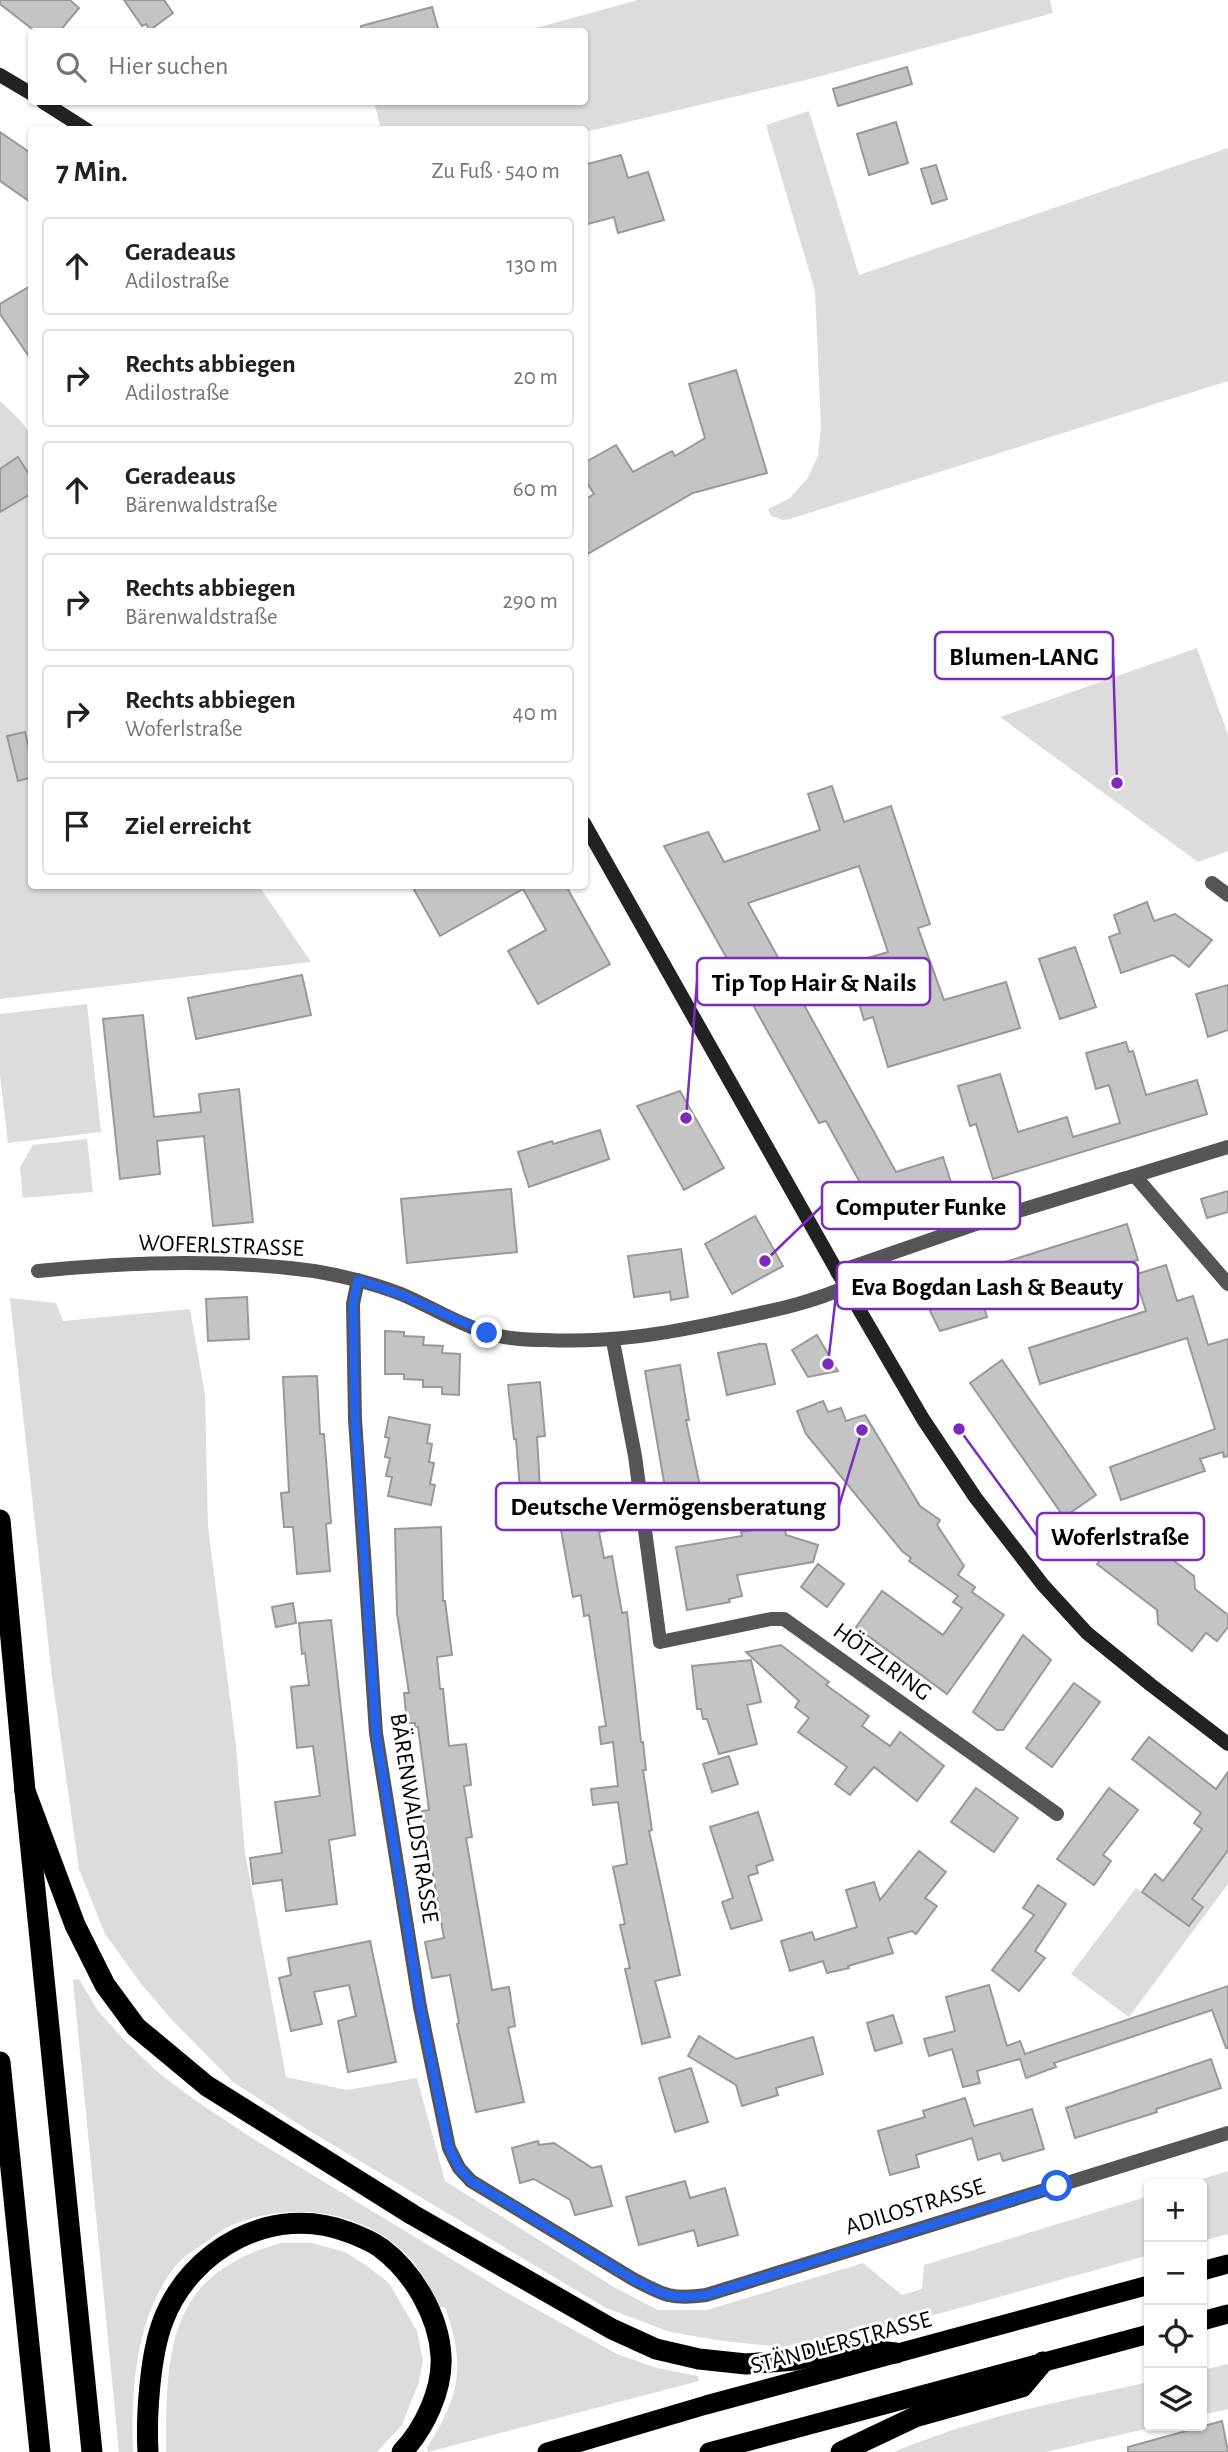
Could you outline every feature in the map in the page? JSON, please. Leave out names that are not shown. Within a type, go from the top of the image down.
[{"type":"highway","points":[[0,1520],[92,2452]]},
{"type":"highway","points":[[25,1791],[75,1925],[105,1985],[136,2027],[207,2086],[413,2215],[612,2329],[656,2349],[699,2359],[746,2364],[795,2360],[848,2348],[896,2353]]},
{"type":"highway","points":[[0,2062],[40,2452]]},
{"type":"highway","points":[[148,2452],[153,2364],[162,2322],[187,2278],[209,2255],[234,2239],[280,2224],[305,2222],[336,2227],[380,2247],[410,2278],[424,2299],[433,2320],[442,2357],[434,2399],[415,2438],[402,2452]]},
{"type":"highway","points":[[1207,2270],[1228,2264]]},
{"type":"highway","name":"STÄNDLERSTRASSE","points":[[547,2452],[1144,2286]]},
{"type":"highway","points":[[1207,2320],[1228,2314]]},
{"type":"highway","points":[[709,2452],[1144,2335]]},
{"type":"highway","points":[[841,2452],[915,2417],[1021,2386],[1044,2362]]},
{"type":"main road","points":[[0,75],[28,92]]},
{"type":"main road","points":[[48,105],[81,126]]},
{"type":"main road","points":[[588,830],[837,1272],[923,1419],[975,1497],[1043,1586],[1087,1633],[1228,1744]]},
{"type":"street","points":[[1212,883],[1228,895]]},
{"type":"street","points":[[837,1272],[979,1223],[1228,1147]]},
{"type":"street","points":[[1130,1177],[1228,1284]]},
{"type":"street","name":"WOFERLSTRASSE","points":[[38,1271],[128,1265],[240,1265],[314,1272],[358,1280],[400,1294],[487,1333],[514,1339],[613,1341],[684,1330],[802,1304],[846,1287]]},
{"type":"street","name":"BÄRENWALDSTRASSE","points":[[358,1280],[353,1304],[355,1419],[375,1722],[418,1995],[449,2148],[459,2168],[471,2181],[618,2269]]},
{"type":"street","name":"HÖTZLRING","points":[[613,1341],[635,1457],[660,1642],[771,1619],[784,1619],[1057,1815]]},
{"type":"street","name":"ADILOSTRASSE","points":[[618,2269],[658,2293],[681,2299],[706,2295],[1228,2133]]},
{"type":"shaded area","points":[[638,0],[1050,0],[1053,13],[810,79],[588,131],[588,126],[380,126],[375,105],[588,105],[588,28],[536,28]]},
{"type":"shaded area","points":[[809,111],[859,275],[1228,148],[1228,381],[790,519],[771,516],[768,509],[790,498],[807,479],[818,456],[821,428],[815,291],[766,125]]},
{"type":"shaded area","points":[[0,401],[28,431],[28,889],[261,889],[311,962],[0,999]]},
{"type":"shaded area","points":[[1197,648],[1228,735],[1228,851],[1198,862],[1000,717]]},
{"type":"shaded area","points":[[87,1004],[101,1132],[8,1143],[0,1076],[0,1014]]},
{"type":"shaded area","points":[[87,1139],[93,1192],[23,1198],[20,1167],[33,1145]]},
{"type":"shaded area","points":[[10,1298],[56,1303],[63,1321],[190,1309],[205,1395],[208,1527],[236,1746],[245,1853],[286,2077],[347,2090],[417,2078],[445,2181],[614,2287],[658,2310],[707,2310],[863,2263],[902,2295],[922,2289],[924,2265],[1144,2198],[1144,2256],[938,2314],[842,2337],[782,2347],[670,2332],[606,2308],[303,2127],[233,2082],[172,2020],[142,1985],[105,1934],[79,1869],[52,1677]]},
{"type":"shaded area","points":[[1228,1850],[1228,1884],[1129,2017],[1071,1974],[1136,1888],[1189,1926],[1203,1907],[1192,1899]]},
{"type":"shaded area","points":[[79,1979],[98,2011],[160,2074],[255,2140],[504,2291],[617,2354],[657,2368],[698,2376],[699,2381],[428,2452],[427,2448],[447,2412],[456,2380],[456,2347],[445,2307],[439,2308],[420,2272],[406,2254],[368,2227],[324,2214],[277,2213],[229,2227],[188,2254],[173,2269],[160,2289],[143,2333],[135,2381],[133,2452],[119,2452],[73,1980]]},
{"type":"shaded area","points":[[1228,2171],[1228,2234],[1207,2240],[1207,2179],[1202,2179]]},
{"type":"shaded area","points":[[281,2243],[312,2243],[345,2252],[389,2283],[417,2331],[423,2360],[419,2382],[402,2425],[377,2452],[166,2452],[168,2381],[172,2349],[181,2321],[195,2296],[215,2274],[243,2257]]},
{"type":"shaded area","points":[[1228,2364],[1228,2409],[1207,2414],[1207,2369]]},
{"type":"shaded area","points":[[1144,2383],[1144,2429],[1046,2452],[894,2452],[988,2419]]},
{"type":"building","points":[[0,0],[70,0],[79,8],[62,28],[31,28],[0,4]]},
{"type":"building","points":[[124,0],[164,0],[173,13],[153,28],[146,24],[142,26]]},
{"type":"building","points":[[432,7],[438,28],[361,28]]},
{"type":"building","points":[[907,67],[912,84],[838,106],[833,89]]},
{"type":"building","points":[[896,122],[908,163],[869,175],[857,134]]},
{"type":"building","points":[[0,132],[28,151],[28,200],[0,181]]},
{"type":"building","points":[[621,155],[628,178],[648,172],[664,220],[618,233],[614,217],[588,224],[588,164]]},
{"type":"building","points":[[936,165],[947,199],[932,204],[921,169]]},
{"type":"building","points":[[28,287],[28,355],[0,314],[0,304]]},
{"type":"building","points":[[736,370],[767,473],[693,493],[588,554],[588,498],[594,494],[588,484],[588,461],[616,445],[633,472],[672,451],[675,456],[705,438],[689,384]]},
{"type":"building","points":[[18,457],[28,473],[28,495],[0,512],[0,469]]},
{"type":"building","points":[[25,732],[28,745],[28,778],[18,781],[7,736]]},
{"type":"building","points":[[832,786],[844,822],[891,806],[930,924],[918,928],[944,1000],[1006,982],[1020,1028],[888,1067],[873,1017],[864,1020],[847,964],[888,952],[859,866],[748,903],[896,1172],[943,1157],[954,1192],[878,1215],[826,1121],[819,1123],[664,846],[708,832],[724,862],[820,830],[808,794]]},
{"type":"building","points":[[414,889],[523,889],[440,936]]},
{"type":"building","points":[[523,889],[568,889],[610,964],[538,1004],[508,951],[546,930]]},
{"type":"building","points":[[1147,902],[1154,921],[1175,914],[1212,940],[1189,967],[1173,955],[1121,973],[1109,937],[1120,933],[1114,915]]},
{"type":"building","points":[[1075,947],[1096,1007],[1060,1019],[1039,959]]},
{"type":"building","points":[[302,975],[311,1015],[196,1039],[188,998]]},
{"type":"building","points":[[1228,985],[1228,1030],[1208,1037],[1196,994]]},
{"type":"building","points":[[143,1015],[154,1117],[201,1112],[199,1094],[239,1089],[253,1222],[213,1226],[204,1136],[157,1141],[160,1174],[120,1179],[103,1019]]},
{"type":"building","points":[[1126,1042],[1129,1052],[1133,1051],[1146,1095],[1197,1080],[1207,1114],[993,1179],[976,1124],[970,1126],[958,1086],[1000,1074],[1018,1132],[1067,1117],[1073,1137],[1120,1123],[1109,1085],[1096,1089],[1086,1053]]},
{"type":"building","points":[[680,1091],[724,1168],[684,1190],[637,1106]]},
{"type":"building","points":[[600,1130],[609,1159],[529,1187],[518,1152]]},
{"type":"building","points":[[511,1189],[517,1252],[407,1263],[401,1199]]},
{"type":"building","points":[[1228,1191],[1228,1212],[1207,1218],[1201,1199]]},
{"type":"building","points":[[755,1216],[783,1266],[732,1294],[705,1244]]},
{"type":"building","points":[[1127,1224],[1138,1260],[984,1307],[987,1317],[940,1331],[921,1293],[928,1286]]},
{"type":"building","points":[[681,1249],[688,1297],[671,1300],[670,1292],[634,1297],[628,1256]]},
{"type":"building","points":[[1166,1265],[1177,1301],[1193,1296],[1208,1345],[1228,1339],[1228,1456],[1224,1457],[1223,1452],[1200,1459],[1205,1471],[1121,1500],[1110,1467],[1215,1429],[1187,1338],[1040,1384],[1029,1348],[1146,1311],[1134,1275]]},
{"type":"building","points":[[247,1297],[249,1339],[208,1341],[206,1299]]},
{"type":"building","points":[[385,1331],[424,1337],[423,1345],[443,1346],[442,1353],[460,1354],[459,1395],[442,1394],[442,1387],[423,1387],[423,1380],[404,1379],[404,1374],[385,1374]]},
{"type":"building","points":[[817,1335],[838,1371],[808,1377],[792,1350]]},
{"type":"building","points":[[766,1344],[775,1384],[727,1395],[718,1353]]},
{"type":"building","points":[[1002,1360],[1096,1495],[1064,1517],[970,1383]]},
{"type":"building","points":[[680,1365],[689,1420],[686,1420],[705,1510],[670,1517],[645,1371]]},
{"type":"building","points":[[317,1376],[320,1434],[324,1434],[331,1523],[326,1524],[330,1571],[297,1574],[293,1527],[284,1527],[281,1493],[289,1492],[283,1377]]},
{"type":"building","points":[[540,1382],[545,1436],[537,1437],[540,1489],[520,1490],[508,1385]]},
{"type":"building","points":[[823,1401],[828,1412],[841,1408],[846,1421],[865,1415],[920,1506],[940,1520],[937,1525],[964,1566],[958,1575],[975,1587],[972,1592],[1004,1615],[947,1694],[856,1627],[882,1591],[943,1635],[962,1608],[953,1602],[958,1596],[909,1561],[911,1558],[902,1551],[806,1434],[797,1411]]},
{"type":"building","points":[[389,1417],[430,1425],[427,1443],[432,1444],[429,1462],[434,1463],[430,1484],[435,1485],[431,1505],[388,1496],[392,1477],[386,1476],[390,1458],[385,1457]]},
{"type":"building","points":[[605,1511],[608,1530],[599,1532],[604,1558],[612,1556],[622,1613],[627,1612],[646,1770],[643,1770],[652,1830],[649,1831],[680,1975],[655,1981],[670,2037],[642,2044],[625,1969],[630,1968],[620,1925],[625,1924],[613,1867],[627,1864],[618,1802],[593,1805],[591,1789],[618,1786],[613,1742],[601,1744],[599,1727],[606,1726],[589,1615],[584,1616],[581,1595],[573,1597],[559,1519]]},
{"type":"building","points":[[784,1525],[786,1535],[818,1545],[813,1562],[737,1575],[742,1596],[729,1599],[730,1602],[687,1610],[676,1547],[742,1536],[741,1532]]},
{"type":"building","points":[[441,1527],[443,1601],[452,1655],[437,1657],[440,1689],[443,1689],[449,1746],[466,1744],[471,1785],[464,1786],[472,1837],[466,1838],[492,1990],[509,1987],[515,2026],[508,2028],[524,2102],[476,2112],[457,2024],[459,2023],[450,1975],[432,1978],[425,1942],[444,1938],[422,1811],[429,1810],[418,1727],[415,1727],[415,1723],[407,1723],[404,1693],[409,1693],[397,1613],[395,1529]]},
{"type":"building","points":[[1132,1529],[1194,1576],[1195,1589],[1228,1615],[1228,1627],[1217,1641],[1206,1633],[1192,1651],[1158,1624],[1157,1610],[1097,1564],[1111,1547],[1130,1544],[1142,1557]]},
{"type":"building","points":[[818,1564],[844,1584],[827,1607],[801,1587]]},
{"type":"building","points":[[293,1603],[296,1623],[276,1627],[272,1607]]},
{"type":"building","points":[[331,1620],[355,1835],[329,1840],[337,1904],[286,1911],[282,1880],[253,1884],[250,1858],[282,1853],[275,1802],[320,1796],[313,1746],[297,1748],[291,1687],[309,1685],[299,1623]]},
{"type":"building","points":[[1023,1635],[1051,1660],[1003,1730],[997,1730],[973,1712]]},
{"type":"building","points":[[781,1645],[829,1682],[826,1685],[869,1716],[862,1726],[890,1746],[900,1732],[944,1766],[917,1801],[874,1767],[850,1795],[835,1784],[847,1767],[798,1732],[809,1718],[795,1707],[799,1701],[746,1652]]},
{"type":"building","points":[[751,1660],[761,1702],[747,1705],[757,1744],[719,1754],[707,1719],[703,1719],[701,1709],[697,1709],[692,1666]]},
{"type":"building","points":[[1074,1683],[1100,1702],[1052,1767],[1026,1748]]},
{"type":"building","points":[[1149,1737],[1216,1789],[1228,1772],[1228,1850],[1192,1899],[1203,1907],[1189,1926],[1142,1892],[1155,1874],[1163,1881],[1202,1829],[1194,1823],[1201,1813],[1132,1759]]},
{"type":"building","points":[[729,1756],[738,1784],[712,1792],[703,1764]]},
{"type":"building","points":[[976,1788],[1018,1818],[994,1852],[951,1822]]},
{"type":"building","points":[[1109,1788],[1138,1810],[1103,1855],[1111,1861],[1094,1885],[1057,1859]]},
{"type":"building","points":[[758,1812],[773,1860],[756,1866],[758,1873],[748,1876],[762,1920],[731,1929],[722,1902],[733,1898],[710,1827]]},
{"type":"building","points":[[919,1851],[946,1872],[925,1898],[937,1906],[916,1934],[912,1931],[888,1938],[893,1953],[848,1966],[849,1968],[827,1973],[823,1961],[790,1971],[781,1941],[812,1932],[815,1940],[857,1927],[846,1890],[874,1882],[880,1900]]},
{"type":"building","points":[[1038,1885],[1066,1904],[1035,1951],[1045,1958],[1019,1991],[992,1970],[1034,1915],[1023,1908]]},
{"type":"building","points":[[370,1941],[396,2062],[348,2072],[338,2021],[356,2016],[349,1985],[314,1992],[322,2024],[291,2031],[279,1978],[291,1975],[288,1958]]},
{"type":"building","points":[[989,1985],[1007,2046],[1020,2041],[1025,2054],[1228,1986],[1228,2048],[1212,2010],[1054,2063],[1056,2067],[1026,2078],[1020,2059],[977,2071],[980,2083],[963,2087],[952,2049],[929,2056],[924,2039],[955,2031],[946,1997]]},
{"type":"building","points":[[893,2015],[902,2043],[875,2051],[867,2023]]},
{"type":"building","points":[[699,2036],[736,2059],[813,2037],[823,2074],[776,2088],[778,2095],[742,2106],[736,2085],[688,2056]]},
{"type":"building","points":[[1211,2059],[1221,2088],[1075,2138],[1066,2108]]},
{"type":"building","points":[[691,2068],[708,2122],[675,2132],[659,2078]]},
{"type":"building","points":[[965,2098],[974,2126],[1032,2109],[1044,2149],[1003,2161],[1000,2153],[978,2160],[972,2138],[916,2155],[919,2167],[890,2175],[878,2131],[925,2117],[923,2111]]},
{"type":"building","points":[[538,2141],[539,2145],[554,2143],[592,2168],[601,2166],[612,2206],[575,2215],[570,2200],[534,2179],[520,2183],[512,2148]]},
{"type":"building","points":[[685,2181],[690,2198],[725,2188],[738,2235],[698,2246],[694,2230],[639,2245],[626,2197]]},
{"type":"building","points":[[1222,2421],[1228,2452],[1128,2452],[1128,2447],[1186,2431],[1207,2431],[1207,2425]]},
{"type":"place","name":"Blumen-LANG","points":[[1117,783]]},
{"type":"place","name":"Tip Top Hair & Nails","points":[[686,1118]]},
{"type":"place","name":"Computer Funke","points":[[765,1261]]},
{"type":"place","name":"Eva Bogdan Lash & Beauty","points":[[828,1364]]},
{"type":"place","name":"Woferlstraße","points":[[959,1429]]},
{"type":"place","name":"Deutsche Vermögensberatung","points":[[862,1430]]},
{"type":"route","points":[[487,1333],[400,1294],[358,1280],[353,1304],[355,1419],[376,1733],[420,2007],[449,2148],[459,2168],[471,2181],[633,2279],[658,2293],[681,2299],[706,2295],[1057,2186]]}]
